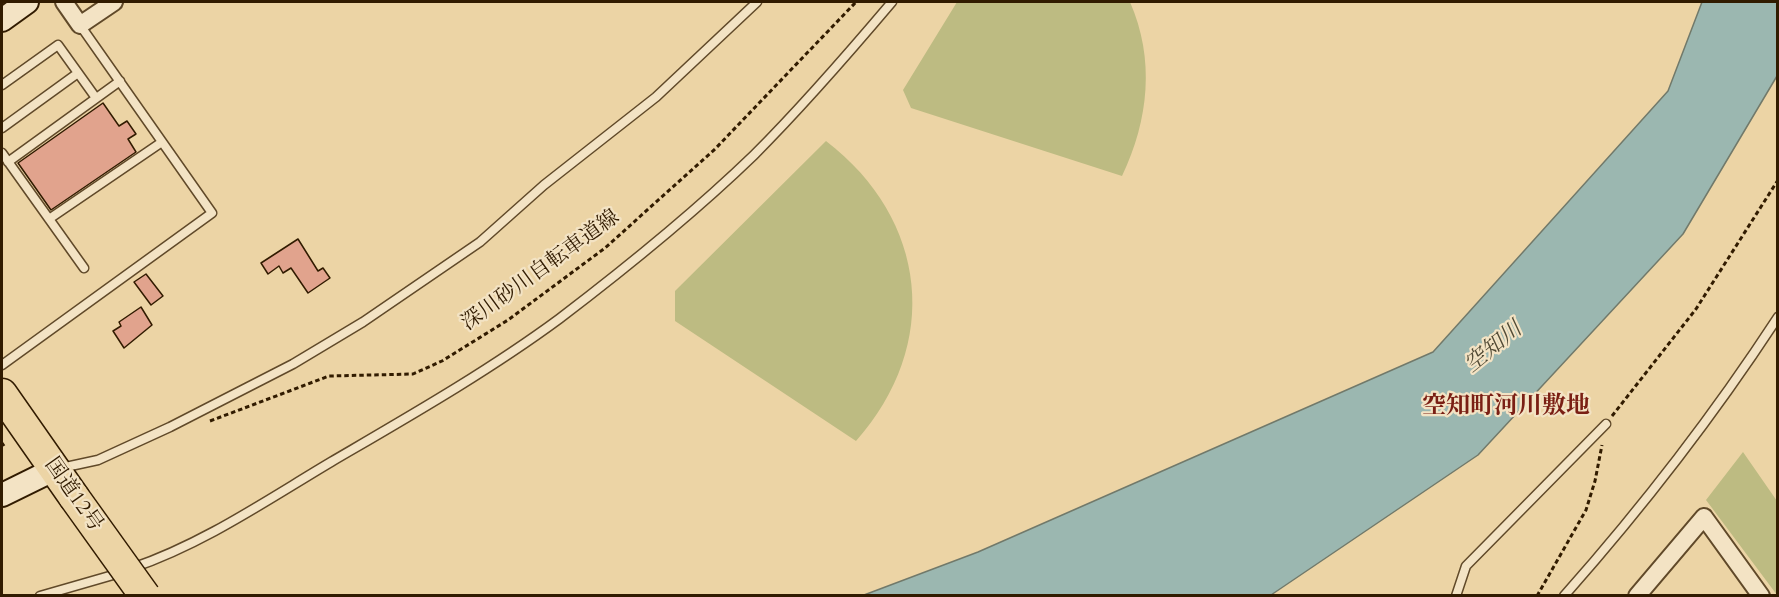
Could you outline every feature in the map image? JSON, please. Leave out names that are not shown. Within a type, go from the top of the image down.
[{"type":"highway","name":"国道12号","points":[[2,394],[47,472],[125,596]]},
{"type":"highway","name":"国道12号","points":[[2,438],[47,472]]},
{"type":"highway","name":"国道12号","points":[[66,499],[145,596]]},
{"type":"main road","points":[[2,20],[27,2]]},
{"type":"main road","points":[[2,495],[47,472]]},
{"type":"street","points":[[64,2],[80,25],[114,2]]},
{"type":"street","points":[[1637,596],[1704,517],[1761,596]]},
{"type":"lane","points":[[47,472],[98,460],[170,427],[293,364],[363,322],[480,242],[544,185],[656,98],[758,2]]},
{"type":"lane","points":[[39,596],[91,582],[166,557],[439,399],[557,320],[656,242],[753,156],[835,70],[892,2]]},
{"type":"lane","points":[[2,365],[212,213],[80,25]]},
{"type":"lane","points":[[2,85],[58,45],[96,98]]},
{"type":"lane","points":[[2,128],[78,73]]},
{"type":"lane","points":[[84,268],[4,158],[120,81]]},
{"type":"lane","points":[[49,219],[162,142]]},
{"type":"lane","points":[[1564,596],[1625,526],[1687,448],[1778,317]]},
{"type":"lane","points":[[1456,596],[1466,566],[1606,424]]},
{"type":"path","name":"深川砂川自転車道線","points":[[203,424],[329,376],[413,374],[442,361],[508,320],[605,248],[715,149],[856,2]]},
{"type":"path","points":[[1537,596],[1586,510],[1595,482],[1606,424],[1696,309],[1778,180]]},
{"type":"shaded area","points":[[957,2],[1130,2],[1143,45],[1146,89],[1138,133],[1122,176],[911,108],[903,90]]},
{"type":"shaded area","points":[[826,141],[860,172],[886,207],[903,245],[912,284],[911,324],[902,365],[884,404],[856,441],[675,321],[675,291]]},
{"type":"shaded area","points":[[1743,452],[1777,501],[1777,595],[1706,500]]},
{"type":"water","name":"空知川","points":[[1702,2],[1777,2],[1777,76],[1683,234],[1478,455],[1271,595],[864,595],[978,552],[1433,352],[1668,91]]},
{"type":"building","points":[[103,103],[119,126],[127,121],[136,134],[128,139],[136,152],[51,210],[18,163]]},
{"type":"building","points":[[298,239],[318,271],[323,268],[330,278],[308,293],[291,268],[283,273],[279,266],[268,274],[261,263]]},
{"type":"building","points":[[146,274],[163,296],[151,305],[134,282]]},
{"type":"building","points":[[141,307],[152,325],[124,348],[113,331],[121,326],[119,322]]},
{"type":"district","name":"空知町河川敷地","points":[[1506,407]]}]
